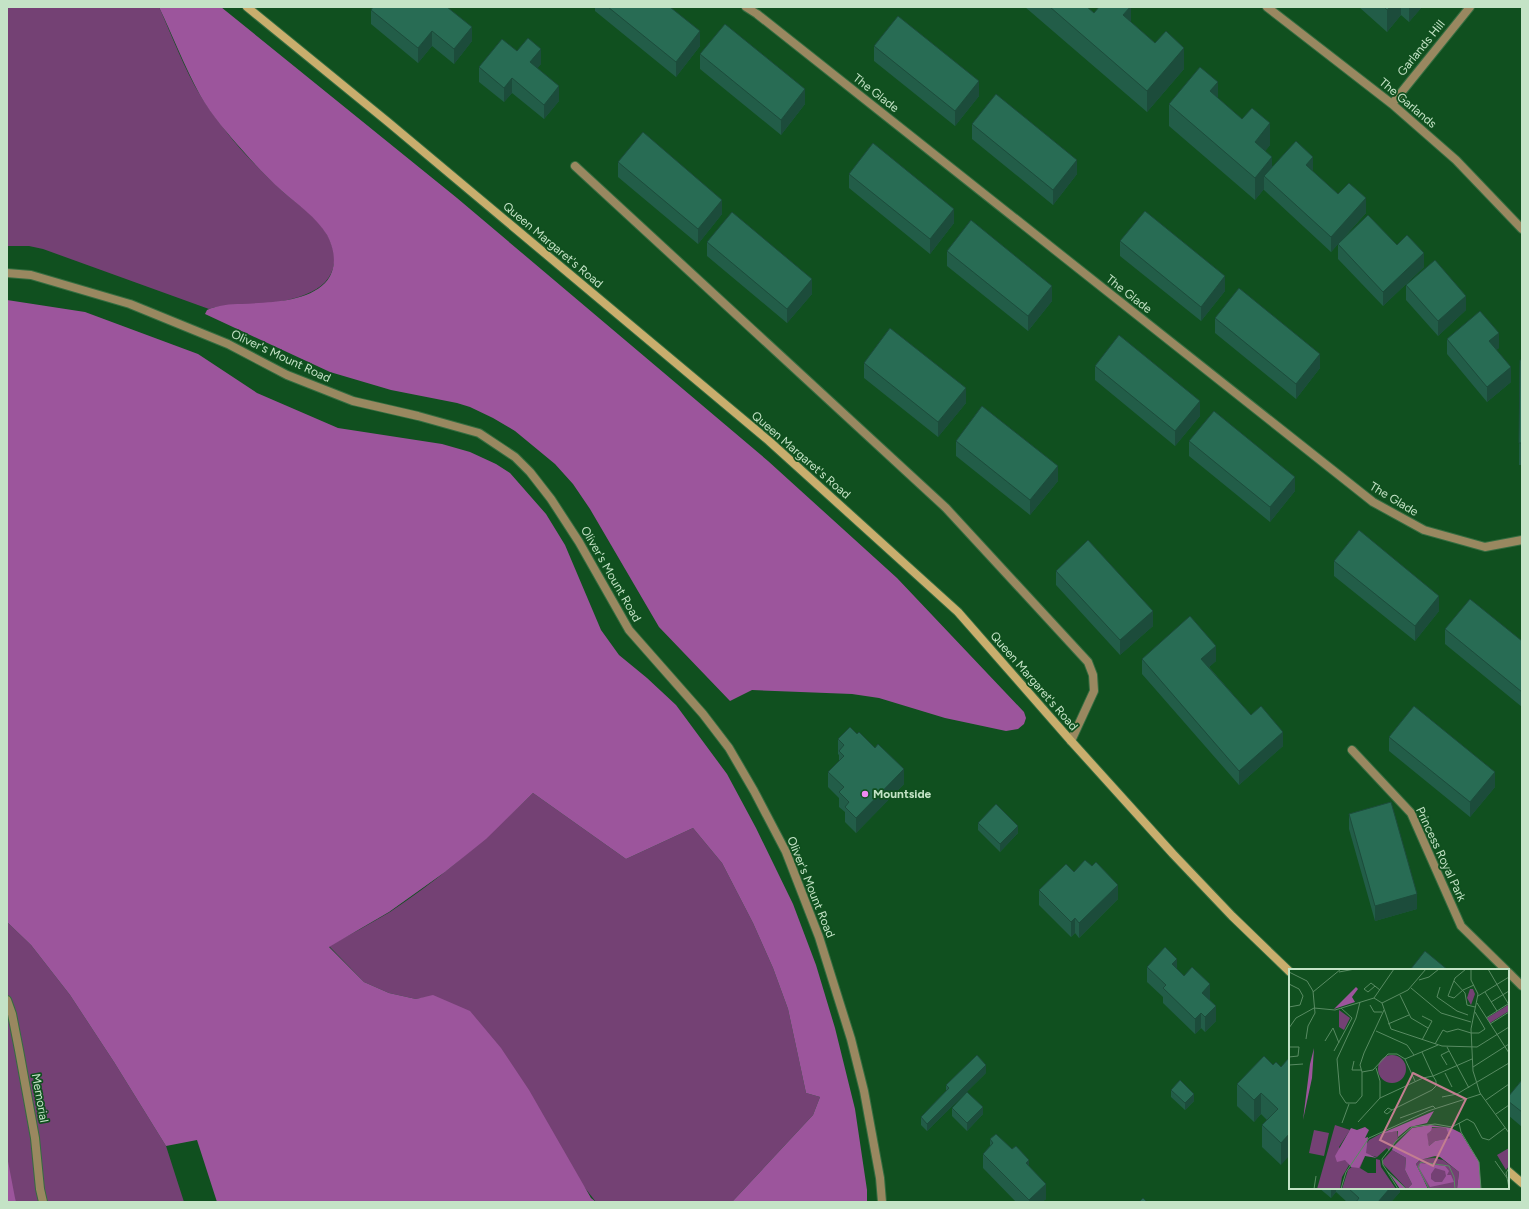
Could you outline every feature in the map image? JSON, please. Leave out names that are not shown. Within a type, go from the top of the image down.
[{"type":"main road","name":"Queen Margaret's Road","points":[[247,7],[388,122],[775,447],[958,612],[1071,741],[1184,865],[1232,916],[1289,971]]},
{"type":"main road","points":[[1509,1172],[1522,1183]]},
{"type":"street","name":"The Glade","points":[[746,7],[1373,502],[1424,530],[1485,547],[1522,540]]},
{"type":"street","name":"The Garlands","points":[[1267,7],[1392,104],[1456,160],[1522,229]]},
{"type":"street","name":"Garlands Hill","points":[[1392,104],[1470,7]]},
{"type":"street","points":[[575,166],[946,508],[1088,662],[1093,675],[1094,691],[1071,741]]},
{"type":"street","name":"Oliver's Mount Road","points":[[7,273],[31,275],[130,304],[228,344],[287,375],[353,401],[418,416],[479,433],[515,458],[530,472],[551,499],[579,542],[629,630],[703,714],[728,748],[754,791],[786,852],[819,938],[851,1039],[866,1098],[880,1178],[882,1202]]},
{"type":"street","name":"Princess Royal Park","points":[[1352,750],[1411,813],[1461,926],[1505,969]]},
{"type":"street","name":"Princess Royal Park","points":[[1509,973],[1522,986]]},
{"type":"street","name":"Memorial","points":[[7,1000],[14,1022],[31,1116],[43,1202]]},
{"type":"shaded area","points":[[7,7],[159,7],[189,74],[200,95],[215,117],[232,139],[256,165],[281,190],[311,215],[319,223],[326,234],[332,245],[334,257],[334,263],[329,277],[318,288],[303,295],[285,300],[215,307],[209,309],[43,249],[29,246],[7,246]]},
{"type":"shaded area","points":[[159,7],[221,7],[457,198],[768,461],[897,578],[1024,712],[1026,718],[1024,724],[1018,729],[1006,731],[945,718],[879,698],[852,694],[752,690],[730,701],[659,627],[590,509],[573,484],[555,464],[515,431],[470,407],[391,390],[330,372],[205,314],[207,310],[220,306],[274,302],[297,298],[317,290],[329,278],[332,272],[334,259],[330,241],[318,222],[282,191],[258,167],[226,132],[210,110],[200,95],[189,73]]},
{"type":"shaded area","points":[[7,300],[85,312],[198,354],[257,393],[338,428],[442,444],[470,452],[496,464],[510,473],[546,514],[565,545],[601,630],[619,655],[676,705],[727,774],[756,828],[793,904],[816,965],[835,1028],[855,1109],[867,1190],[867,1202],[732,1202],[813,1115],[820,1097],[806,1093],[788,1009],[773,968],[753,923],[722,863],[693,828],[626,859],[533,793],[486,839],[445,872],[389,912],[329,947],[364,982],[389,993],[416,999],[433,995],[470,1011],[501,1048],[529,1090],[591,1198],[596,1202],[217,1202],[197,1140],[166,1146],[70,995],[31,945],[7,922]]},
{"type":"shaded area","points":[[533,793],[626,859],[693,828],[722,863],[753,923],[773,968],[788,1009],[806,1093],[820,1097],[813,1115],[732,1202],[596,1202],[434,996],[416,999],[389,993],[364,982],[329,946],[390,912],[428,885],[482,841]]},
{"type":"shaded area","points":[[7,922],[31,945],[70,995],[114,1062],[166,1146],[184,1202],[7,1202]]},
{"type":"shaded area","points":[[7,1156],[15,1198],[16,1202],[7,1202]]},
{"type":"building","points":[[373,7],[447,7],[472,27],[454,49],[432,31],[418,48],[371,10]]},
{"type":"building","points":[[608,7],[670,7],[700,31],[676,62]]},
{"type":"building","points":[[1050,7],[1087,7],[1094,13],[1099,7],[1130,7],[1123,15],[1155,43],[1166,31],[1184,48],[1147,91]]},
{"type":"building","points":[[898,16],[979,81],[955,111],[874,46]]},
{"type":"building","points":[[725,24],[805,89],[781,120],[700,54]]},
{"type":"building","points":[[528,38],[541,49],[530,62],[559,86],[544,105],[512,78],[504,88],[479,67],[502,39],[517,51]]},
{"type":"building","points":[[1200,67],[1218,82],[1210,91],[1242,119],[1252,108],[1270,123],[1255,142],[1272,157],[1255,178],[1169,104]]},
{"type":"building","points":[[996,94],[1077,160],[1053,190],[972,124]]},
{"type":"building","points":[[643,132],[722,200],[698,229],[618,162]]},
{"type":"building","points":[[1296,141],[1313,157],[1306,165],[1338,194],[1349,183],[1366,198],[1331,237],[1264,176]]},
{"type":"building","points":[[873,143],[954,209],[930,239],[849,174]]},
{"type":"building","points":[[1145,211],[1225,276],[1201,307],[1120,241]]},
{"type":"building","points":[[732,212],[812,279],[787,309],[707,242]]},
{"type":"building","points":[[1368,215],[1397,245],[1407,235],[1424,253],[1383,292],[1338,244]]},
{"type":"building","points":[[971,220],[1052,286],[1028,316],[947,251]]},
{"type":"building","points":[[1435,260],[1466,296],[1438,321],[1406,285]]},
{"type":"building","points":[[1239,288],[1320,354],[1296,384],[1215,318]]},
{"type":"building","points":[[1480,311],[1499,333],[1489,341],[1511,367],[1487,387],[1447,339]]},
{"type":"building","points":[[890,328],[966,388],[938,422],[864,363]]},
{"type":"building","points":[[1119,335],[1200,401],[1175,431],[1095,366]]},
{"type":"building","points":[[1520,360],[1522,360],[1522,443],[1519,443]]},
{"type":"building","points":[[982,406],[1058,466],[1030,500],[956,441]]},
{"type":"building","points":[[1214,411],[1295,477],[1270,507],[1189,441]]},
{"type":"building","points":[[1359,530],[1439,596],[1415,626],[1334,561]]},
{"type":"building","points":[[1088,540],[1153,611],[1120,640],[1056,571]]},
{"type":"building","points":[[1470,599],[1522,641],[1522,692],[1445,629]]},
{"type":"building","points":[[1190,616],[1216,646],[1201,659],[1251,715],[1261,706],[1283,732],[1239,771],[1142,659]]},
{"type":"building","points":[[1414,706],[1495,772],[1470,802],[1389,737]]},
{"type":"building","name":"Mountside","points":[[850,727],[857,734],[859,732],[875,748],[878,744],[904,769],[856,818],[845,807],[849,802],[839,792],[844,787],[828,772],[844,756],[839,751],[844,745],[838,739]]},
{"type":"building","points":[[1391,802],[1417,894],[1375,906],[1349,814]]},
{"type":"building","points":[[996,804],[1018,826],[1000,844],[978,823]]},
{"type":"building","points":[[1085,860],[1092,866],[1096,862],[1118,885],[1079,923],[1075,918],[1071,922],[1039,890],[1066,864],[1074,872]]},
{"type":"building","points":[[1165,947],[1177,959],[1172,964],[1184,976],[1192,967],[1210,984],[1202,993],[1216,1006],[1205,1017],[1201,1013],[1195,1019],[1163,988],[1166,985],[1147,967]]},
{"type":"building","points":[[1425,951],[1447,969],[1411,969]]},
{"type":"building","points":[[977,1055],[986,1065],[927,1124],[921,1117],[949,1088],[946,1085]]},
{"type":"building","points":[[1264,1056],[1273,1065],[1276,1062],[1281,1067],[1288,1059],[1289,1134],[1281,1143],[1262,1125],[1278,1109],[1261,1093],[1254,1100],[1237,1084]]},
{"type":"building","points":[[1180,1080],[1194,1094],[1185,1103],[1171,1090]]},
{"type":"building","points":[[1522,1080],[1522,1112],[1509,1102],[1509,1096]]},
{"type":"building","points":[[967,1092],[983,1107],[967,1123],[952,1108]]},
{"type":"building","points":[[996,1134],[1012,1149],[1016,1146],[1029,1160],[1026,1163],[1046,1184],[1029,1200],[983,1154],[993,1143],[990,1139]]},
{"type":"building","points":[[1349,1189],[1389,1189],[1378,1202],[1356,1202],[1359,1198]]},
{"type":"building","points":[[1143,1198],[1147,1202],[1139,1202]]},
{"type":"place","name":"Mountside","points":[[865,794]]}]
